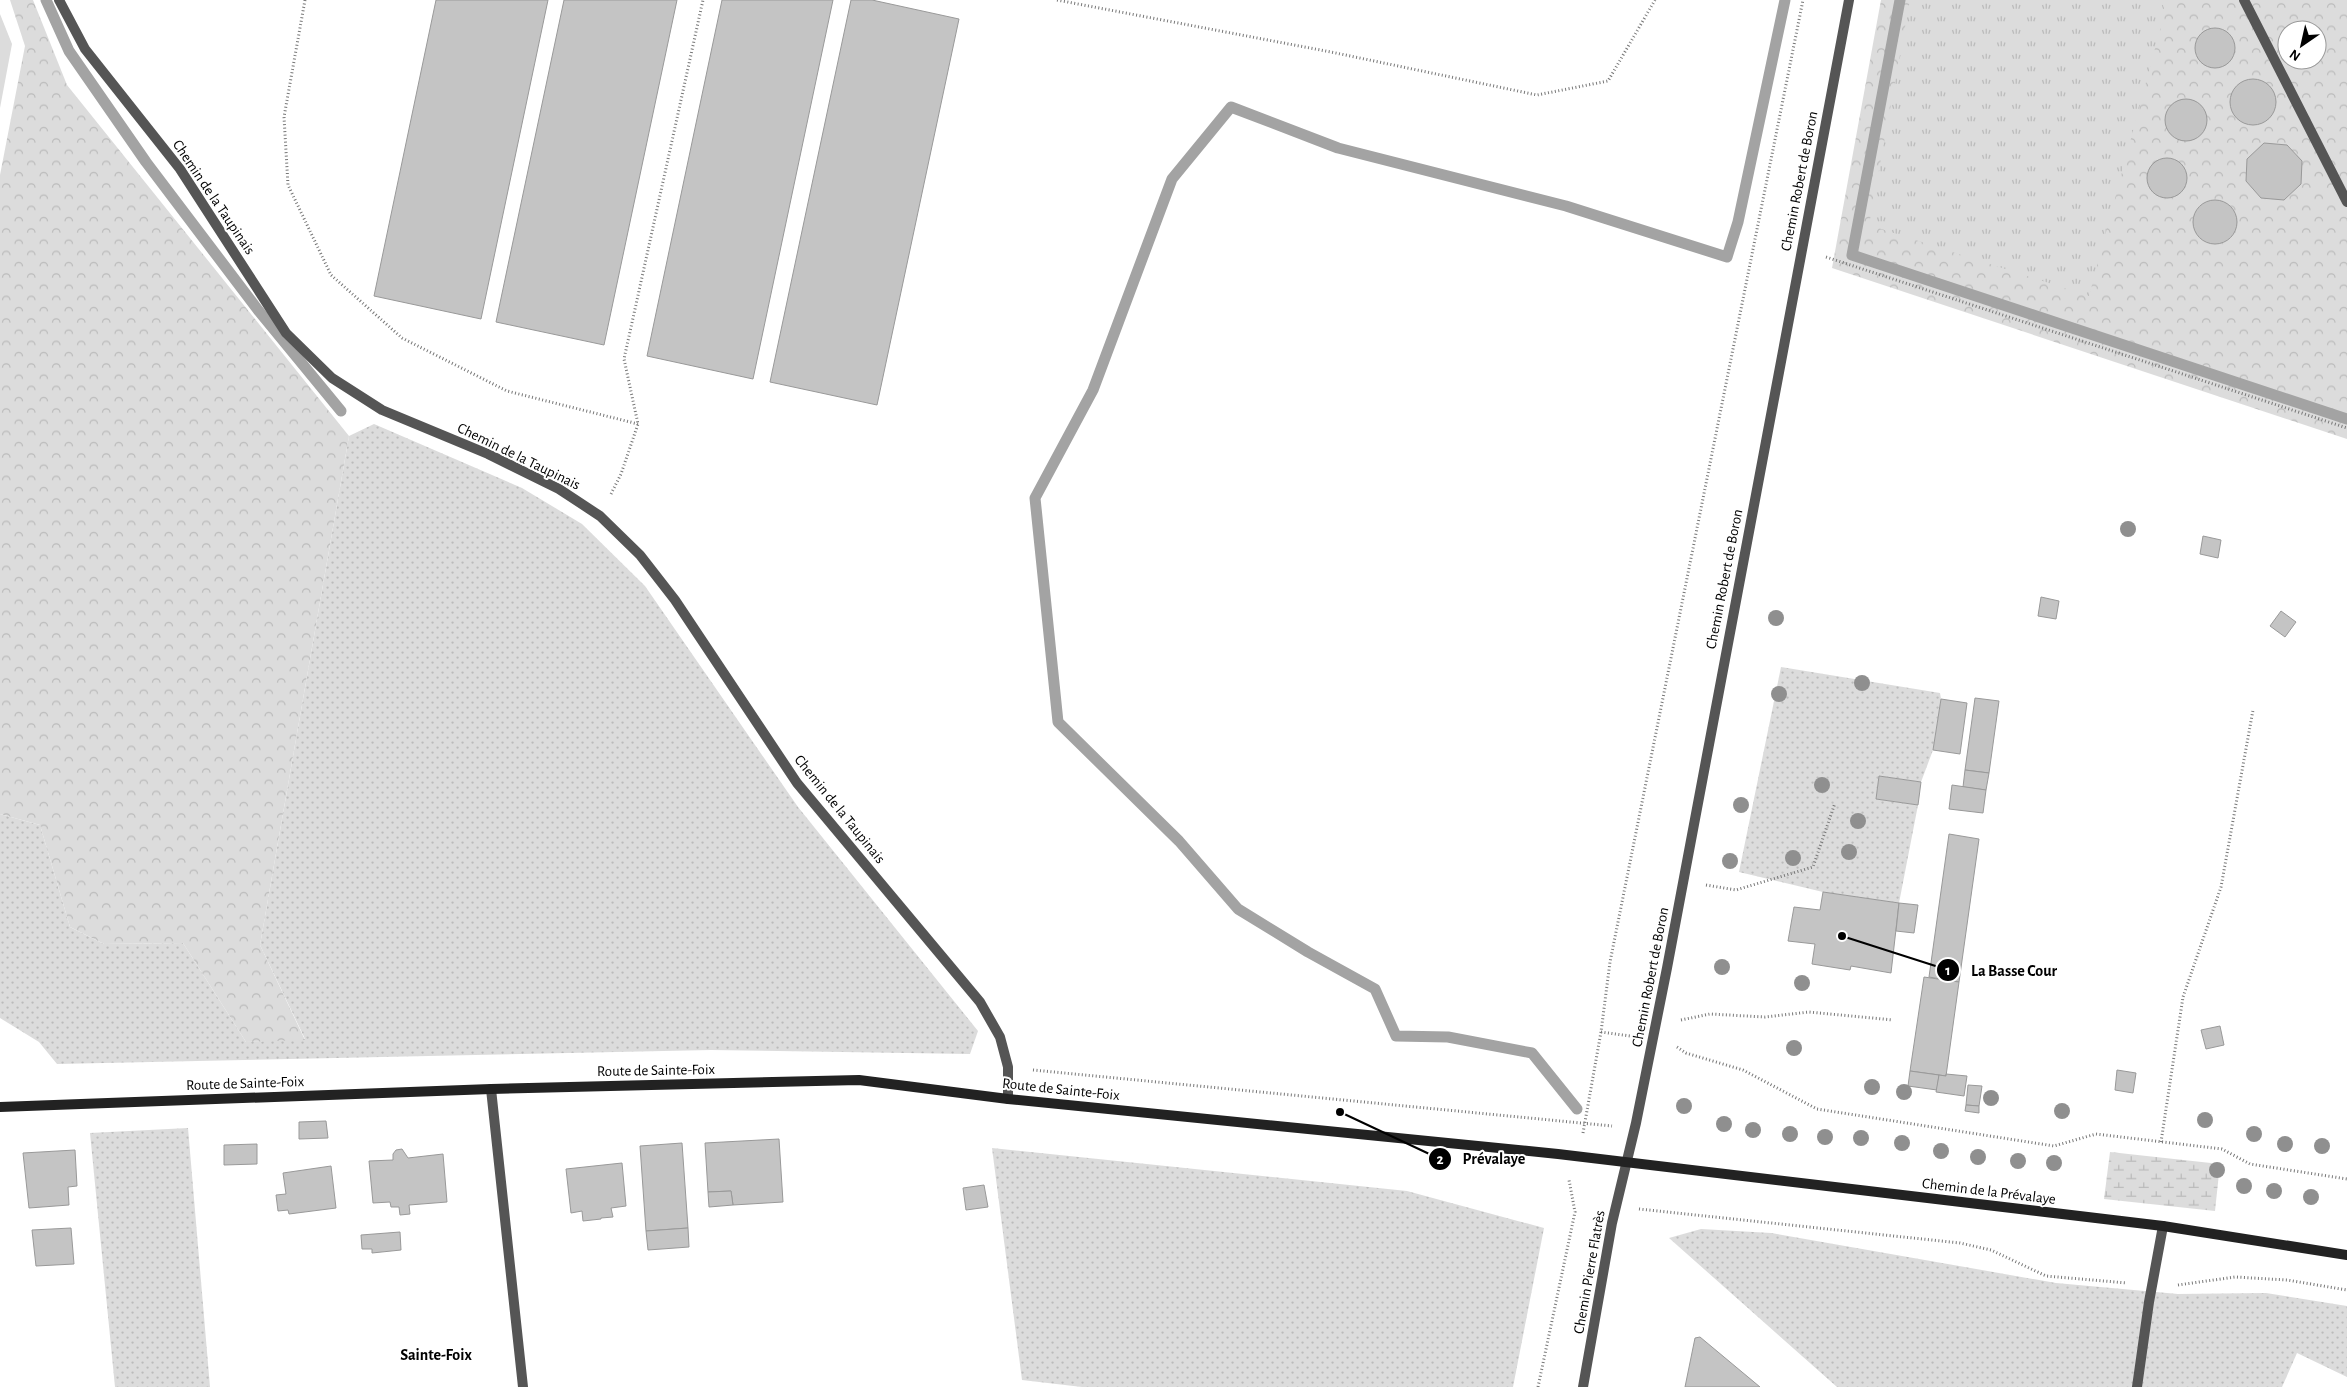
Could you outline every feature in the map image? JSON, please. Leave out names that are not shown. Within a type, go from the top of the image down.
[{"type":"street","name":"Chemin de la Taupinais","points":[[58,0],[85,49],[180,169],[286,333],[332,378],[382,410],[497,459],[559,489],[600,516],[640,555],[675,600],[797,783],[980,1002],[1000,1036],[1008,1067],[1008,1099]]},
{"type":"street","name":"Chemin Robert de Boron","points":[[1626,1162],[1656,1026],[1848,0]]},
{"type":"street","points":[[2244,0],[2347,202]]},
{"type":"street","name":"Route de Sainte-Foix","points":[[0,1106],[491,1089],[859,1080],[1008,1099],[1626,1162]]},
{"type":"street","points":[[491,1089],[523,1387]]},
{"type":"street","name":"Chemin Pierre Flatrès","points":[[1583,1387],[1616,1206],[1626,1162]]},
{"type":"street","name":"Chemin de la Prévalaye","points":[[1626,1162],[2163,1226],[2347,1255]]},
{"type":"street","points":[[2138,1387],[2149,1302],[2163,1226]]},
{"type":"path","points":[[305,0],[284,117],[288,185],[331,275],[402,338],[507,391],[638,424]]},
{"type":"path","points":[[600,516],[621,474],[638,424],[624,359],[703,0]]},
{"type":"path","points":[[1057,0],[1330,52],[1537,95],[1608,81],[1655,0]]},
{"type":"path","points":[[1538,1387],[1575,1212],[1569,1180],[1578,1156],[1585,1122],[1601,1032],[1610,962],[1803,0]]},
{"type":"path","points":[[1802,249],[2347,428]]},
{"type":"path","points":[[2161,1142],[2184,997],[2221,887],[2253,710]]},
{"type":"path","points":[[1683,881],[1736,890],[1813,867],[1835,802]]},
{"type":"path","points":[[1656,1026],[1710,1014],[1765,1017],[1809,1012],[1893,1020]]},
{"type":"path","points":[[1679,1048],[1686,1053],[1743,1070],[1817,1109],[2054,1146],[2096,1134],[2222,1149],[2250,1164],[2347,1179]]},
{"type":"path","points":[[1008,1067],[1585,1122],[1634,1129]]},
{"type":"path","points":[[1616,1206],[1960,1243],[1990,1250],[2046,1276],[2153,1286],[2173,1286],[2234,1277],[2286,1280],[2347,1290]]},
{"type":"green space","points":[[10,0],[33,0],[67,85],[349,436],[260,945],[305,1040],[246,1042],[183,943],[104,944],[70,927],[40,825],[0,814],[0,175],[25,46]]},
{"type":"green space","points":[[1881,0],[2347,0],[2347,439],[1832,268]]},
{"type":"green space","points":[[1910,0],[2161,0],[2165,11],[2089,296],[1869,225]]},
{"type":"green space","points":[[0,14],[12,44],[0,108]]},
{"type":"green space","points":[[374,424],[522,488],[582,524],[645,586],[798,807],[978,1031],[970,1054],[711,1050],[57,1064],[39,1042],[0,1018],[0,814],[40,825],[70,927],[104,944],[183,943],[246,1042],[305,1039],[260,945],[349,436]]},
{"type":"green space","points":[[1781,667],[1940,693],[1941,699],[1933,750],[1921,782],[1879,776],[1876,799],[1918,805],[1899,903],[1823,892],[1739,872]]},
{"type":"green space","points":[[188,1128],[210,1387],[115,1387],[90,1133]]},
{"type":"green space","points":[[992,1148],[1407,1191],[1544,1228],[1513,1387],[1082,1387],[1022,1380]]},
{"type":"green space","points":[[2110,1152],[2220,1164],[2215,1211],[2104,1199]]},
{"type":"green space","points":[[1701,1229],[1771,1233],[2056,1283],[2178,1294],[2266,1293],[2347,1306],[2347,1377],[2297,1353],[2282,1387],[1837,1387],[1669,1238]]},
{"type":"building","points":[[436,0],[548,0],[481,319],[374,296]]},
{"type":"building","points":[[564,0],[677,0],[604,345],[496,322]]},
{"type":"building","points":[[722,0],[833,0],[753,379],[647,356]]},
{"type":"building","points":[[851,0],[872,0],[959,19],[877,405],[770,382]]},
{"type":"building","points":[[2211,28],[2219,28],[2226,31],[2232,37],[2235,48],[2232,59],[2226,65],[2219,68],[2211,68],[2204,65],[2198,59],[2195,52],[2195,44],[2198,37],[2204,31]]},
{"type":"building","points":[[2253,79],[2266,83],[2272,89],[2276,102],[2272,115],[2266,121],[2253,125],[2240,121],[2234,115],[2230,102],[2234,89],[2240,83]]},
{"type":"building","points":[[2186,99],[2201,105],[2207,120],[2201,135],[2186,141],[2171,135],[2165,120],[2171,105]]},
{"type":"building","points":[[2264,143],[2287,145],[2302,161],[2301,184],[2284,200],[2261,198],[2246,181],[2247,159]]},
{"type":"building","points":[[2171,158],[2178,161],[2184,167],[2187,178],[2186,186],[2178,195],[2171,198],[2163,198],[2156,195],[2148,186],[2147,174],[2150,167],[2159,159]]},
{"type":"building","points":[[2215,200],[2227,204],[2233,210],[2237,222],[2233,234],[2227,240],[2215,244],[2203,240],[2197,234],[2193,222],[2197,210],[2203,204]]},
{"type":"building","points":[[2203,536],[2221,540],[2218,558],[2200,554]]},
{"type":"building","points":[[2041,597],[2059,601],[2056,619],[2038,616]]},
{"type":"building","points":[[2281,611],[2296,622],[2285,637],[2270,626]]},
{"type":"building","points":[[1975,698],[1999,701],[1989,773],[1965,770]]},
{"type":"building","points":[[1941,699],[1967,703],[1960,754],[1933,750]]},
{"type":"building","points":[[1965,770],[1989,773],[1986,790],[1963,787]]},
{"type":"building","points":[[1879,776],[1921,782],[1918,805],[1876,799]]},
{"type":"building","points":[[1952,785],[1986,790],[1983,813],[1949,809]]},
{"type":"building","points":[[1949,834],[1979,839],[1959,982],[1929,977]]},
{"type":"building","points":[[1823,892],[1899,903],[1891,973],[1851,966],[1850,970],[1812,964],[1815,944],[1788,941],[1794,907],[1820,910]]},
{"type":"building","points":[[1899,903],[1918,905],[1914,933],[1896,931]]},
{"type":"building","points":[[1924,977],[1959,982],[1946,1076],[1910,1071]]},
{"type":"building","points":[[2220,1026],[2224,1045],[2206,1049],[2201,1030]]},
{"type":"building","points":[[2117,1070],[2136,1073],[2133,1093],[2115,1090]]},
{"type":"building","points":[[1910,1071],[1939,1075],[1937,1090],[1908,1086]]},
{"type":"building","points":[[1946,1074],[1967,1076],[1964,1096],[1936,1092],[1939,1075],[1946,1076]]},
{"type":"building","points":[[1968,1085],[1982,1086],[1979,1106],[1966,1105]]},
{"type":"building","points":[[1966,1105],[1979,1106],[1979,1113],[1965,1111]]},
{"type":"building","points":[[326,1121],[328,1138],[299,1139],[299,1122]]},
{"type":"building","points":[[779,1139],[783,1202],[733,1205],[731,1191],[708,1192],[705,1143]]},
{"type":"building","points":[[682,1143],[688,1228],[646,1231],[640,1146]]},
{"type":"building","points":[[257,1144],[257,1164],[224,1165],[224,1145]]},
{"type":"building","points":[[402,1149],[408,1158],[443,1154],[447,1202],[409,1205],[410,1214],[400,1215],[399,1207],[391,1207],[390,1202],[373,1203],[369,1161],[393,1160],[393,1154],[396,1150]]},
{"type":"building","points":[[75,1150],[77,1186],[68,1187],[69,1205],[29,1208],[23,1153]]},
{"type":"building","points":[[622,1163],[626,1206],[611,1208],[613,1217],[601,1219],[583,1221],[582,1211],[571,1213],[566,1169]]},
{"type":"building","points":[[331,1166],[336,1208],[289,1214],[288,1210],[278,1211],[276,1195],[286,1194],[283,1173]]},
{"type":"building","points":[[984,1185],[988,1207],[966,1210],[963,1188]]},
{"type":"building","points":[[731,1191],[733,1205],[709,1207],[708,1192]]},
{"type":"building","points":[[71,1228],[74,1264],[36,1266],[32,1230]]},
{"type":"building","points":[[688,1228],[689,1247],[648,1250],[646,1231]]},
{"type":"building","points":[[400,1232],[401,1250],[372,1253],[372,1249],[362,1249],[361,1235]]},
{"type":"building","points":[[1700,1337],[1760,1387],[1685,1387],[1695,1338]]},
{"type":"waterway","points":[[46,0],[69,51],[146,162],[258,310],[341,411]]},
{"type":"waterway","points":[[1577,1109],[1532,1053],[1448,1037],[1396,1036],[1375,989],[1308,952],[1238,909],[1179,841],[1058,722],[1035,498],[1093,390],[1172,179],[1231,107],[1338,148],[1566,206],[1727,257],[1738,222],[1785,0]]},
{"type":"waterway","points":[[1900,0],[1852,255],[2347,419]]},
{"type":"place","name":"La Basse Cour","points":[[1842,936]]},
{"type":"place","name":"Prévalaye","points":[[1340,1112]]},
{"type":"district","name":"Sainte-Foix","points":[[436,1354]]}]
